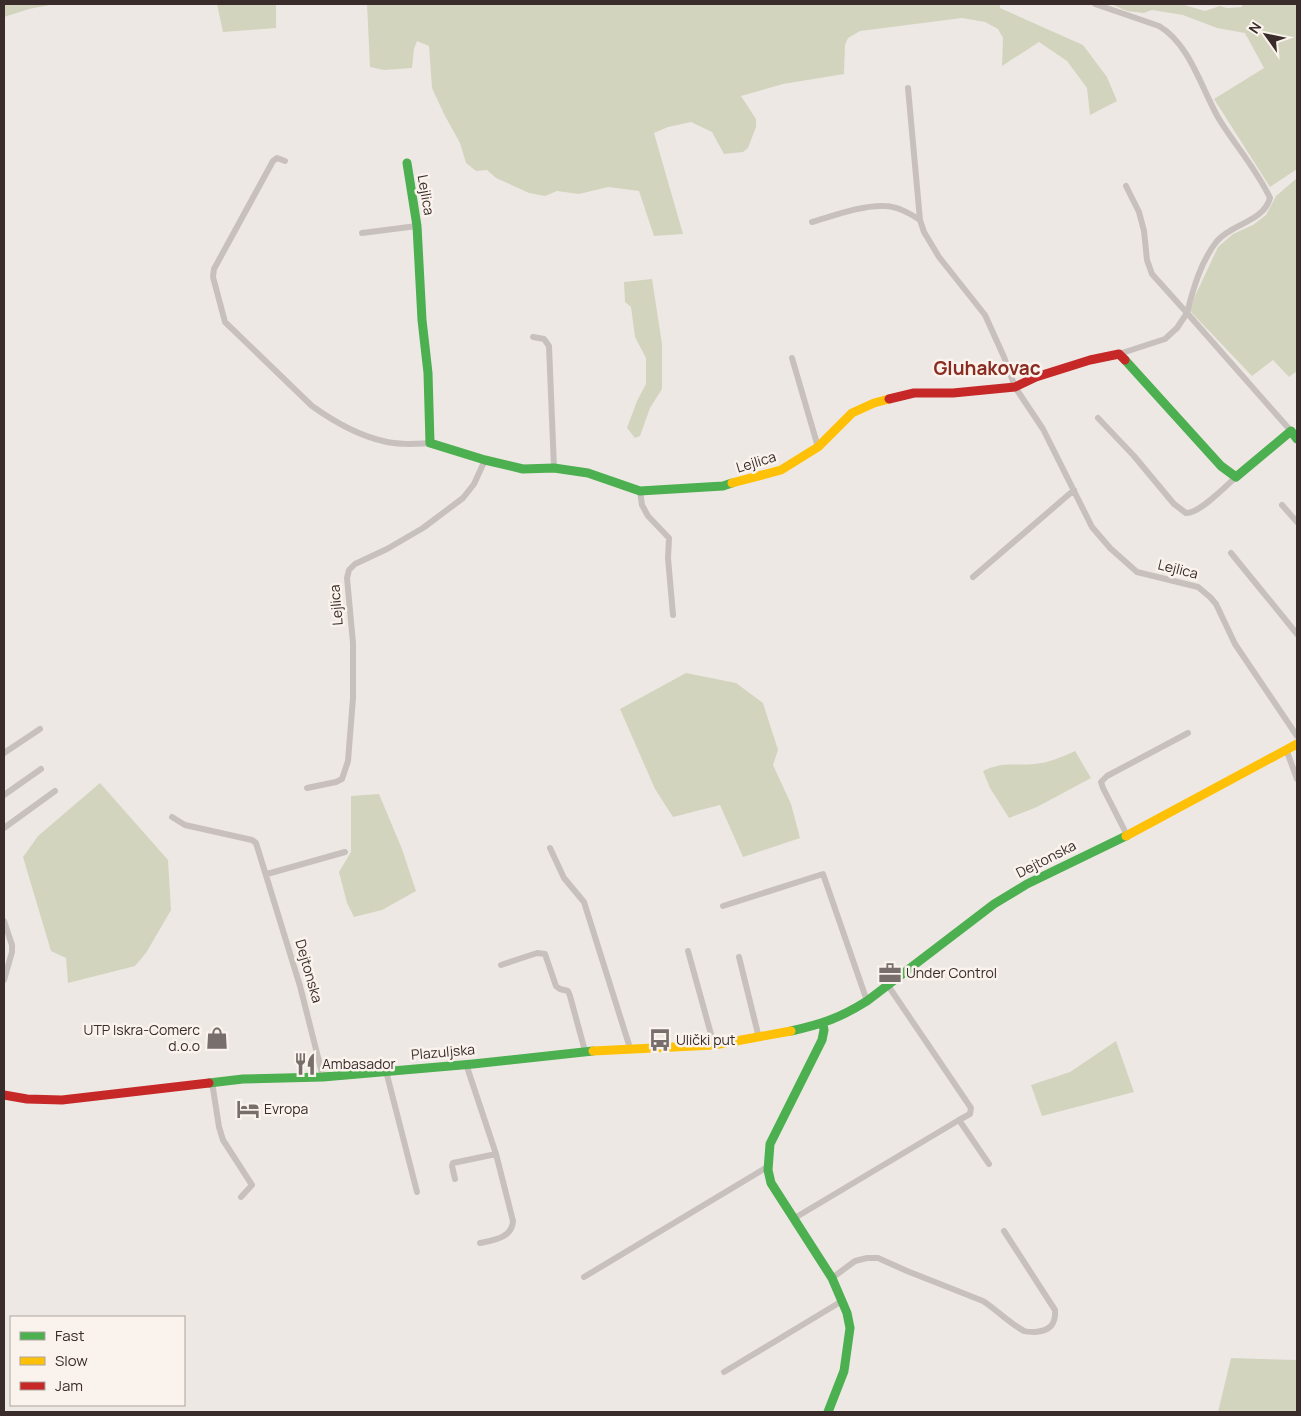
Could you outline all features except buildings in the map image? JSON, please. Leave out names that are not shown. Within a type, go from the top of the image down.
[{"type":"street","points":[[1095,4],[1154,24],[1168,31],[1197,76],[1219,118],[1270,198],[1267,207],[1259,214],[1229,230],[1209,253],[1193,289],[1187,313]]},
{"type":"street","name":"Lejlica","points":[[908,88],[920,220],[924,232],[938,257],[985,315],[1015,387],[1043,429],[1092,527],[1110,548],[1133,569],[1145,575],[1198,587],[1210,597],[1216,604],[1235,644],[1297,736]]},
{"type":"street","points":[[285,161],[277,158],[273,161],[214,269],[213,277],[224,322],[312,406],[328,417],[355,431],[382,441],[400,444],[430,444]]},
{"type":"street","name":"Lejlica","points":[[407,163],[417,226],[422,320],[428,373],[430,444],[523,469],[554,468],[588,473],[640,492],[723,486],[781,470],[818,447],[852,413],[874,403],[914,393],[953,393],[1015,387],[1090,360],[1119,354],[1169,336],[1187,313]]},
{"type":"street","points":[[1098,418],[1134,456],[1174,504],[1186,513],[1194,512],[1204,505],[1236,477],[1294,435],[1152,274],[1147,260],[1144,231],[1139,212],[1126,186]]},
{"type":"street","points":[[812,222],[862,209],[884,206],[902,210],[920,220]]},
{"type":"street","points":[[362,233],[417,226]]},
{"type":"street","points":[[533,337],[544,339],[549,346],[554,468]]},
{"type":"street","points":[[1119,354],[1225,471],[1236,477]]},
{"type":"street","points":[[792,358],[818,447]]},
{"type":"street","name":"Lejlica","points":[[306,788],[342,779],[348,761],[353,698],[354,643],[347,578],[350,570],[355,564],[387,549],[423,528],[463,498],[474,484],[485,460]]},
{"type":"street","points":[[973,577],[1074,490]]},
{"type":"street","points":[[640,492],[642,505],[648,516],[668,538],[673,616]]},
{"type":"street","points":[[1282,505],[1297,522]]},
{"type":"street","points":[[1231,552],[1297,634]]},
{"type":"street","points":[[4,753],[40,728]]},
{"type":"street","points":[[1128,835],[1101,782],[1107,776],[1188,733]]},
{"type":"street","name":"Dejtonska","points":[[823,1024],[850,1012],[867,1001],[994,904],[1053,870],[1128,835],[1297,744]]},
{"type":"street","points":[[1286,749],[1297,779]]},
{"type":"street","points":[[4,795],[41,769]]},
{"type":"street","points":[[4,828],[55,791]]},
{"type":"street","name":"Dejtonska","points":[[172,816],[185,826],[256,843],[300,986],[322,1077]]},
{"type":"street","points":[[550,848],[564,878],[584,902],[630,1048]]},
{"type":"street","points":[[267,874],[345,852]]},
{"type":"street","points":[[723,906],[823,874],[867,1001]]},
{"type":"street","points":[[4,921],[12,945],[12,952],[4,980]]},
{"type":"street","points":[[688,951],[714,1045]]},
{"type":"street","points":[[500,965],[536,953],[545,954],[556,986],[568,991],[585,1051]]},
{"type":"street","points":[[739,957],[759,1038]]},
{"type":"street","points":[[792,1219],[970,1114],[971,1108],[887,984]]},
{"type":"street","points":[[823,1024],[822,1040],[770,1144],[768,1170],[771,1183],[792,1219],[832,1278],[847,1313],[850,1328],[844,1371],[828,1412]]},
{"type":"street","name":"Plazuljska","points":[[4,1095],[27,1099],[62,1100],[212,1082],[322,1077],[585,1051],[714,1045],[759,1038],[823,1024]]},
{"type":"street","points":[[466,1064],[496,1154],[513,1221],[513,1226],[509,1233],[480,1243]]},
{"type":"street","points":[[386,1071],[417,1192]]},
{"type":"street","points":[[212,1082],[219,1127],[224,1140],[252,1185],[241,1197]]},
{"type":"street","points":[[959,1120],[989,1164]]},
{"type":"street","points":[[455,1179],[452,1166],[454,1163],[496,1154]]},
{"type":"street","points":[[584,1277],[769,1166]]},
{"type":"street","points":[[832,1278],[855,1261],[878,1258],[982,1302],[994,1308],[1026,1332],[1045,1331],[1052,1326],[1055,1320],[1055,1310],[1004,1231]]},
{"type":"street","points":[[724,1372],[842,1301]]},
{"type":"green space","points":[[4,4],[55,4],[29,9],[4,17]]},
{"type":"green space","points":[[217,4],[276,4],[276,28],[223,32]]},
{"type":"green space","points":[[367,4],[1000,4],[1000,8],[1083,45],[1107,77],[1117,101],[1090,115],[1087,88],[1067,61],[1039,42],[1002,66],[1003,38],[998,29],[985,22],[962,18],[860,31],[848,38],[845,45],[844,74],[783,84],[741,96],[756,119],[756,127],[748,148],[743,152],[724,154],[712,132],[691,122],[668,127],[654,133],[683,234],[654,236],[639,191],[608,187],[579,194],[557,191],[545,196],[529,193],[496,178],[487,170],[476,171],[466,163],[460,143],[432,88],[429,46],[417,41],[412,68],[384,70],[370,67]]},
{"type":"green space","points":[[1111,4],[1181,4],[1205,11],[1220,6],[1227,8],[1242,7],[1242,4],[1297,4],[1297,169],[1270,187],[1214,99],[1264,68],[1245,33],[1217,28],[1183,15],[1152,10],[1144,13],[1127,11]]},
{"type":"green space","points":[[1297,178],[1297,371],[1289,377],[1273,360],[1252,376],[1190,311],[1218,247],[1233,234],[1253,225],[1266,215],[1276,196]]},
{"type":"green space","points":[[652,279],[662,344],[662,389],[650,408],[640,436],[635,438],[627,428],[637,401],[646,384],[646,358],[635,337],[631,307],[625,302],[624,282]]},
{"type":"green space","points":[[686,673],[736,683],[763,703],[778,750],[773,765],[791,804],[800,838],[743,857],[720,805],[673,817],[655,789],[620,709]]},
{"type":"green space","points":[[1075,751],[1091,778],[1037,807],[1009,818],[990,788],[983,771],[1003,765],[1044,762]]},
{"type":"green space","points":[[100,783],[168,860],[171,910],[146,953],[135,966],[68,983],[66,958],[51,951],[23,857],[38,836]]},
{"type":"green space","points":[[379,794],[402,849],[416,891],[382,910],[354,917],[347,903],[339,872],[351,852],[351,796]]},
{"type":"green space","points":[[1116,1041],[1134,1092],[1042,1116],[1031,1085],[1070,1072]]},
{"type":"green space","points":[[1231,1358],[1297,1360],[1297,1412],[1218,1412]]},
{"type":"traffic: fast","points":[[407,163],[417,226],[422,320],[428,373],[430,443],[485,460],[523,469],[554,468],[588,473],[640,491],[723,486],[732,483]]},
{"type":"traffic: fast","points":[[1125,360],[1221,466],[1236,477],[1291,431],[1297,439]]},
{"type":"traffic: fast","points":[[791,1031],[831,1020],[857,1007],[994,904],[1027,884],[1126,836]]},
{"type":"traffic: fast","points":[[823,1024],[822,1040],[770,1144],[768,1170],[771,1183],[832,1278],[847,1313],[850,1328],[844,1371],[828,1412]]},
{"type":"traffic: fast","points":[[209,1083],[243,1079],[323,1077],[593,1051]]},
{"type":"traffic: slow","points":[[732,483],[781,470],[818,447],[852,413],[874,403],[889,399]]},
{"type":"traffic: slow","points":[[1126,836],[1297,744]]},
{"type":"traffic: slow","points":[[593,1051],[714,1045],[791,1031]]},
{"type":"traffic: jam","points":[[889,399],[914,393],[953,393],[1015,387],[1036,377],[1090,360],[1119,354],[1125,360]]},
{"type":"traffic: jam","points":[[4,1095],[27,1099],[62,1100],[209,1083]]},
{"type":"place","name":"Under Control","points":[[890,973]]},
{"type":"place","name":"UTP Iskra-Comerc d.o.o","points":[[217,1038]]},
{"type":"place","name":"Ulički put","points":[[660,1040]]},
{"type":"place","name":"Ambasador","points":[[305,1064]]},
{"type":"place","name":"Evropa","points":[[248,1109]]},
{"type":"district","name":"Gluhakovac","points":[[987,368]]}]
